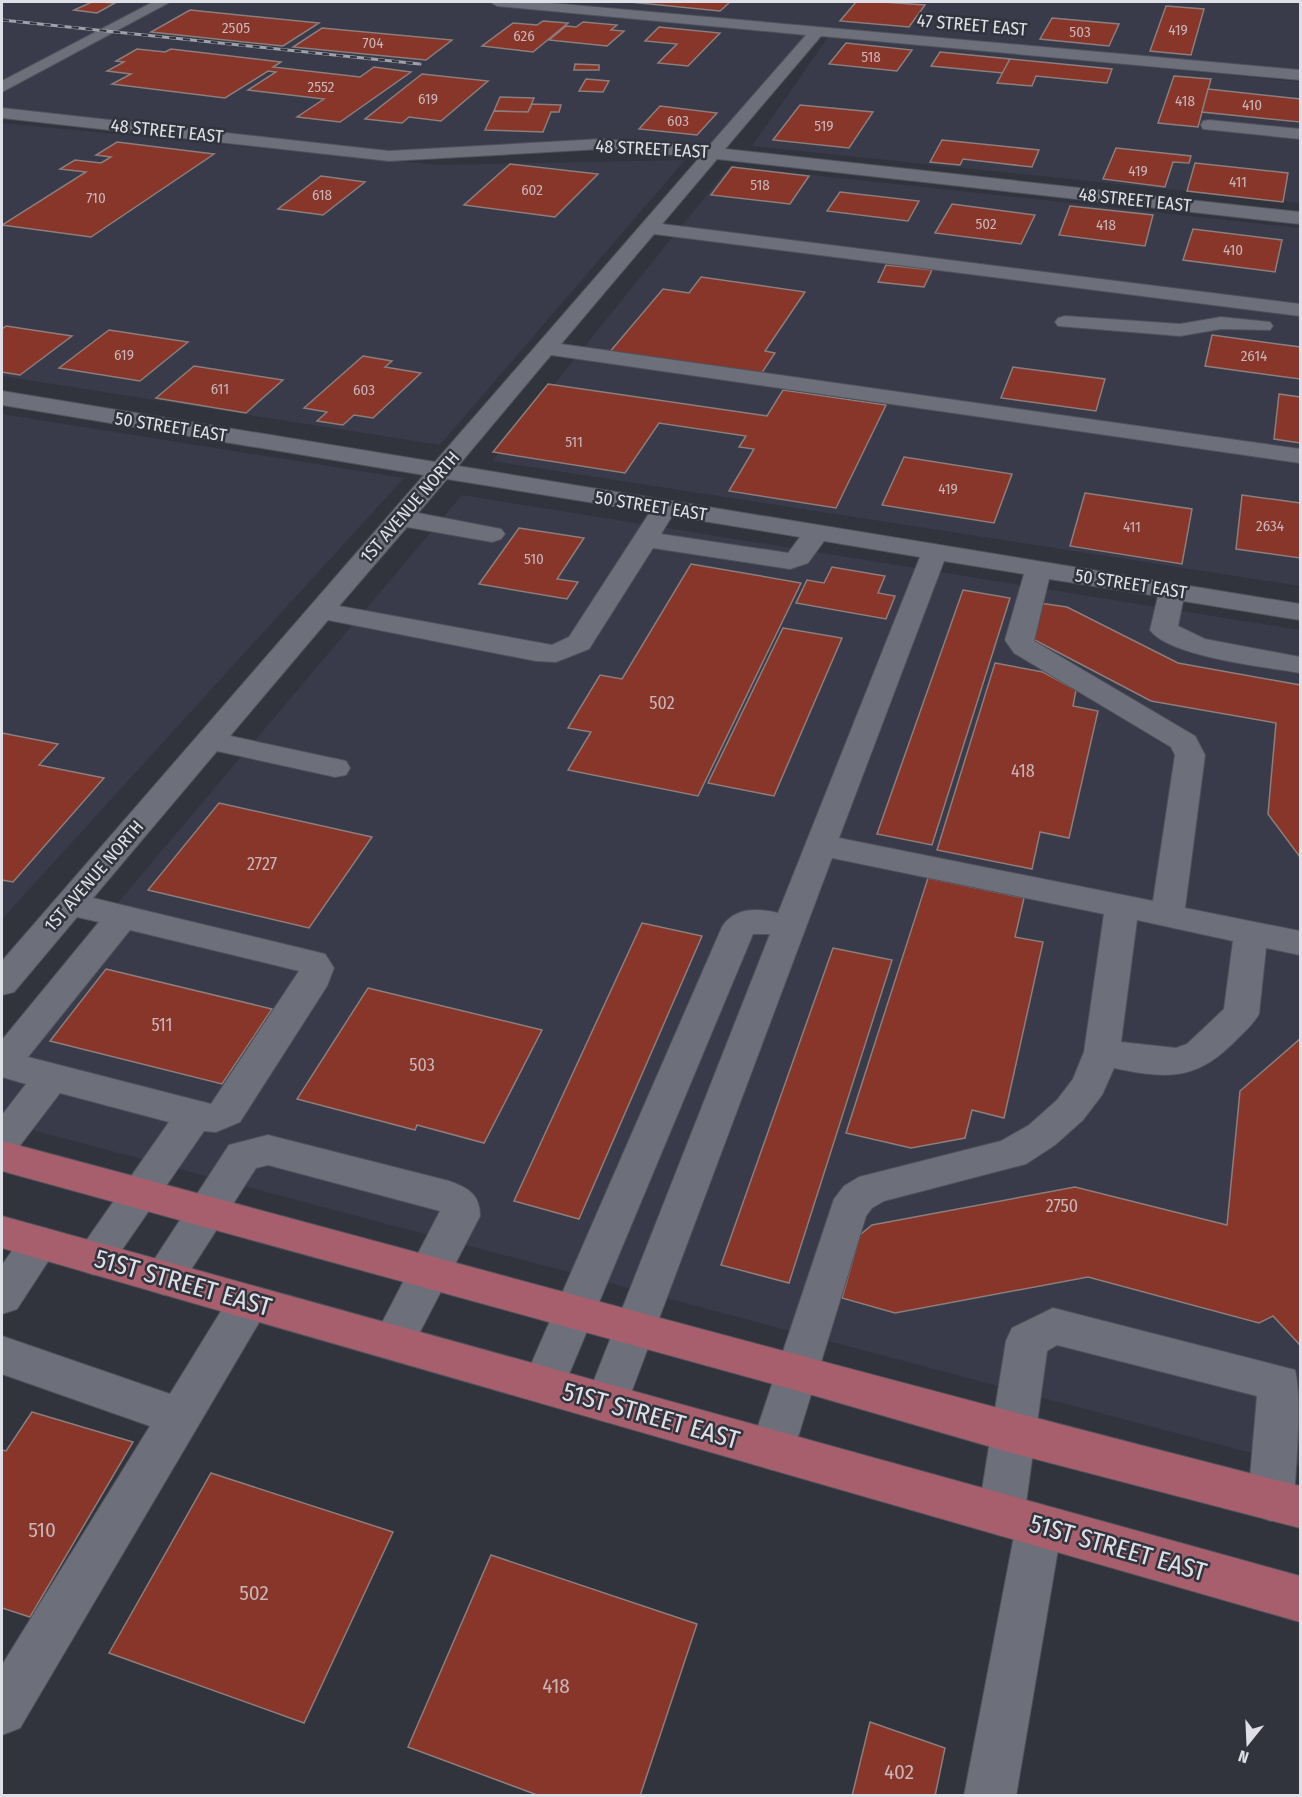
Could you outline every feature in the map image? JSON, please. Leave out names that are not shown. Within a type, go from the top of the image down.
[{"type":"main road","points":[[2,1156],[795,1371],[1012,1433],[1291,1504]]},
{"type":"main road","name":"51ST STREET EAST","points":[[21,1237],[1300,1599]]},
{"type":"street","points":[[2,87],[163,2]]},
{"type":"street","name":"47 STREET EAST","points":[[497,2],[1300,75]]},
{"type":"street","name":"1ST AVENUE NORTH","points":[[2,984],[818,30]]},
{"type":"street","points":[[1230,68],[1225,84],[1300,91]]},
{"type":"street","name":"48 STREET EAST","points":[[2,113],[389,156],[601,144],[714,153],[1300,218]]},
{"type":"street","points":[[1209,125],[1300,134]]},
{"type":"street","points":[[650,228],[1300,310]]},
{"type":"street","points":[[1065,322],[1180,330],[1221,323],[1300,329]]},
{"type":"street","points":[[546,348],[1300,456]]},
{"type":"street","name":"50 STREET EAST","points":[[2,399],[1300,612]]},
{"type":"street","points":[[321,611],[536,653],[556,654],[579,643],[665,508]]},
{"type":"street","points":[[401,518],[492,534]]},
{"type":"street","points":[[646,539],[790,561],[799,559],[804,554],[815,533]]},
{"type":"street","points":[[607,1403],[935,552]]},
{"type":"street","points":[[1039,569],[1020,633],[1019,640],[1024,647],[1184,742],[1191,755],[1167,916]]},
{"type":"street","points":[[1172,591],[1164,630],[1197,646],[1300,665]]},
{"type":"street","points":[[210,741],[335,768]]},
{"type":"street","points":[[821,845],[1300,943]]},
{"type":"street","points":[[70,904],[313,962],[317,968],[315,977],[227,1112],[221,1117],[213,1119],[195,1115],[2,1064],[123,917]]},
{"type":"street","points":[[772,1450],[795,1371],[848,1210],[858,1197],[873,1188],[1012,1153],[1042,1135],[1070,1110],[1089,1085],[1102,1052],[1122,906]]},
{"type":"street","points":[[544,1385],[740,927],[746,921],[758,920],[789,927]]},
{"type":"street","points":[[1102,1052],[1142,1060],[1179,1062],[1200,1053],[1241,1014],[1251,933]]},
{"type":"street","points":[[2,1142],[52,1077]]},
{"type":"street","points":[[94,1258],[195,1115]]},
{"type":"street","points":[[164,1278],[243,1156],[268,1150],[449,1197],[460,1204],[460,1216],[393,1342]]},
{"type":"street","points":[[2,1297],[21,1237]]},
{"type":"street","points":[[2,1710],[249,1302]]},
{"type":"street","points":[[990,1796],[1020,1521],[1012,1433],[1027,1341],[1053,1326],[1290,1386],[1291,1504]]},
{"type":"street","points":[[2,1354],[31,1367],[180,1417]]},
{"type":"shaded area","points":[[2,2],[1300,2],[1300,75],[818,30],[714,153],[601,144],[389,156],[2,113]]},
{"type":"shaded area","points":[[829,36],[1300,82],[1300,203],[752,146]]},
{"type":"shaded area","points":[[2,123],[439,165],[685,160],[440,445],[2,376]]},
{"type":"shaded area","points":[[730,166],[1300,228],[1300,586],[492,461]]},
{"type":"shaded area","points":[[2,414],[404,478],[2,919]]},
{"type":"shaded area","points":[[462,495],[1300,630],[1300,1466],[2,1122],[2,1040]]},
{"type":"building","points":[[92,2],[115,3],[97,13],[74,10]]},
{"type":"building","points":[[630,2],[730,2],[720,11]]},
{"type":"building","points":[[856,2],[925,5],[909,27],[840,21]]},
{"type":"building","points":[[1166,6],[1204,9],[1191,55],[1150,51]]},
{"type":"building","points":[[190,10],[319,23],[283,46],[151,32]]},
{"type":"building","points":[[1052,18],[1119,24],[1109,46],[1040,39]]},
{"type":"building","points":[[543,21],[568,23],[533,52],[482,46],[513,23],[537,25]]},
{"type":"building","points":[[583,22],[617,25],[611,30],[624,31],[607,46],[549,40],[566,26],[576,27]]},
{"type":"building","points":[[659,27],[720,33],[688,66],[658,63],[677,44],[645,41]]},
{"type":"building","points":[[322,28],[452,40],[426,60],[293,47]]},
{"type":"building","points":[[846,43],[912,50],[897,71],[829,64]]},
{"type":"building","points":[[137,49],[165,52],[171,49],[281,62],[273,67],[360,77],[374,67],[411,72],[340,122],[297,117],[324,99],[248,90],[276,72],[268,71],[225,98],[112,84],[131,74],[107,71],[124,62],[116,61]]},
{"type":"building","points":[[940,52],[1010,59],[1003,73],[931,66]]},
{"type":"building","points":[[1010,59],[1112,69],[1107,83],[1036,76],[1032,86],[997,83]]},
{"type":"building","points":[[575,64],[599,65],[599,70],[574,70]]},
{"type":"building","points":[[422,74],[488,81],[441,121],[409,117],[402,123],[365,119]]},
{"type":"building","points":[[1174,76],[1211,79],[1198,127],[1158,123]]},
{"type":"building","points":[[586,79],[609,81],[603,92],[579,91]]},
{"type":"building","points":[[1208,89],[1300,99],[1300,122],[1202,112]]},
{"type":"building","points":[[500,97],[534,98],[528,112],[494,111]]},
{"type":"building","points":[[532,104],[561,105],[559,112],[551,112],[543,132],[485,130],[494,111],[528,112]]},
{"type":"building","points":[[800,105],[873,112],[849,148],[773,140]]},
{"type":"building","points":[[660,106],[717,113],[697,135],[639,129]]},
{"type":"building","points":[[942,140],[1039,150],[1032,167],[963,159],[960,165],[930,162]]},
{"type":"building","points":[[117,142],[214,154],[91,237],[2,225],[86,172],[60,169],[75,160],[101,163],[111,157],[96,155]]},
{"type":"building","points":[[1116,148],[1191,156],[1189,163],[1173,162],[1165,187],[1103,179]]},
{"type":"building","points":[[1195,163],[1288,173],[1283,202],[1187,191]]},
{"type":"building","points":[[510,164],[598,174],[555,217],[464,205]]},
{"type":"building","points":[[732,167],[809,176],[790,204],[711,195]]},
{"type":"building","points":[[321,176],[365,182],[323,215],[278,209]]},
{"type":"building","points":[[840,192],[919,201],[908,221],[827,211]]},
{"type":"building","points":[[952,204],[1035,215],[1021,244],[935,233]]},
{"type":"building","points":[[1070,206],[1153,215],[1145,246],[1059,235]]},
{"type":"building","points":[[1193,229],[1282,240],[1275,272],[1183,260]]},
{"type":"building","points":[[886,265],[932,270],[924,287],[878,282]]},
{"type":"building","points":[[701,277],[805,292],[765,351],[775,353],[759,377],[608,354],[663,289],[689,293]]},
{"type":"building","points":[[6,326],[72,336],[20,375],[2,372],[2,329]]},
{"type":"building","points":[[109,330],[188,342],[140,381],[59,368]]},
{"type":"building","points":[[1212,335],[1300,347],[1300,379],[1205,366]]},
{"type":"building","points":[[363,356],[392,361],[385,367],[421,373],[373,418],[354,415],[343,425],[317,421],[327,412],[304,408]]},
{"type":"building","points":[[194,366],[283,380],[246,413],[156,398]]},
{"type":"building","points":[[1013,367],[1105,379],[1096,411],[1001,398]]},
{"type":"building","points":[[548,384],[767,416],[783,390],[886,405],[836,508],[729,491],[754,449],[739,447],[746,436],[659,423],[625,473],[493,452]]},
{"type":"building","points":[[1279,394],[1300,397],[1300,443],[1274,439]]},
{"type":"building","points":[[904,457],[1012,474],[994,523],[882,505]]},
{"type":"building","points":[[1085,493],[1192,509],[1182,564],[1070,546]]},
{"type":"building","points":[[1242,495],[1300,503],[1300,558],[1236,549]]},
{"type":"building","points":[[519,528],[584,538],[557,579],[578,582],[567,599],[479,584]]},
{"type":"building","points":[[691,564],[801,583],[698,796],[568,770],[591,732],[568,728],[600,675],[622,679]]},
{"type":"building","points":[[832,567],[885,576],[878,593],[895,596],[886,619],[796,603],[807,580],[824,583]]},
{"type":"building","points":[[963,590],[1010,598],[932,845],[877,834]]},
{"type":"building","points":[[1032,602],[1067,607],[1178,663],[1300,685],[1300,857],[1268,814],[1276,723],[1151,701],[1027,636]]},
{"type":"building","points":[[783,628],[842,638],[774,796],[708,783]]},
{"type":"building","points":[[995,663],[1043,672],[1076,690],[1073,706],[1098,711],[1069,838],[1040,832],[1032,869],[937,850]]},
{"type":"building","points":[[2,733],[58,744],[39,765],[104,778],[13,882],[2,880]]},
{"type":"building","points":[[219,803],[372,837],[309,928],[148,890]]},
{"type":"building","points":[[928,878],[1024,898],[1015,937],[1043,942],[1004,1118],[972,1110],[965,1138],[911,1148],[846,1133]]},
{"type":"building","points":[[642,923],[702,936],[579,1219],[514,1201]]},
{"type":"building","points":[[833,948],[892,960],[789,1283],[721,1265]]},
{"type":"building","points":[[106,969],[272,1009],[222,1084],[50,1041]]},
{"type":"building","points":[[368,988],[542,1030],[484,1143],[417,1125],[415,1130],[297,1099]]},
{"type":"building","points":[[1300,1039],[1300,1345],[1273,1316],[1259,1323],[1088,1277],[895,1313],[842,1298],[860,1235],[872,1225],[1075,1187],[1227,1225],[1240,1091]]},
{"type":"building","points":[[32,1412],[133,1442],[30,1617],[2,1608],[2,1450],[6,1451]]},
{"type":"building","points":[[211,1473],[393,1532],[304,1723],[109,1653]]},
{"type":"building","points":[[491,1555],[697,1624],[640,1796],[540,1796],[408,1747]]},
{"type":"building","points":[[870,1722],[945,1748],[935,1796],[852,1796]]},
{"type":"railway","points":[[2,20],[420,64]]}]
